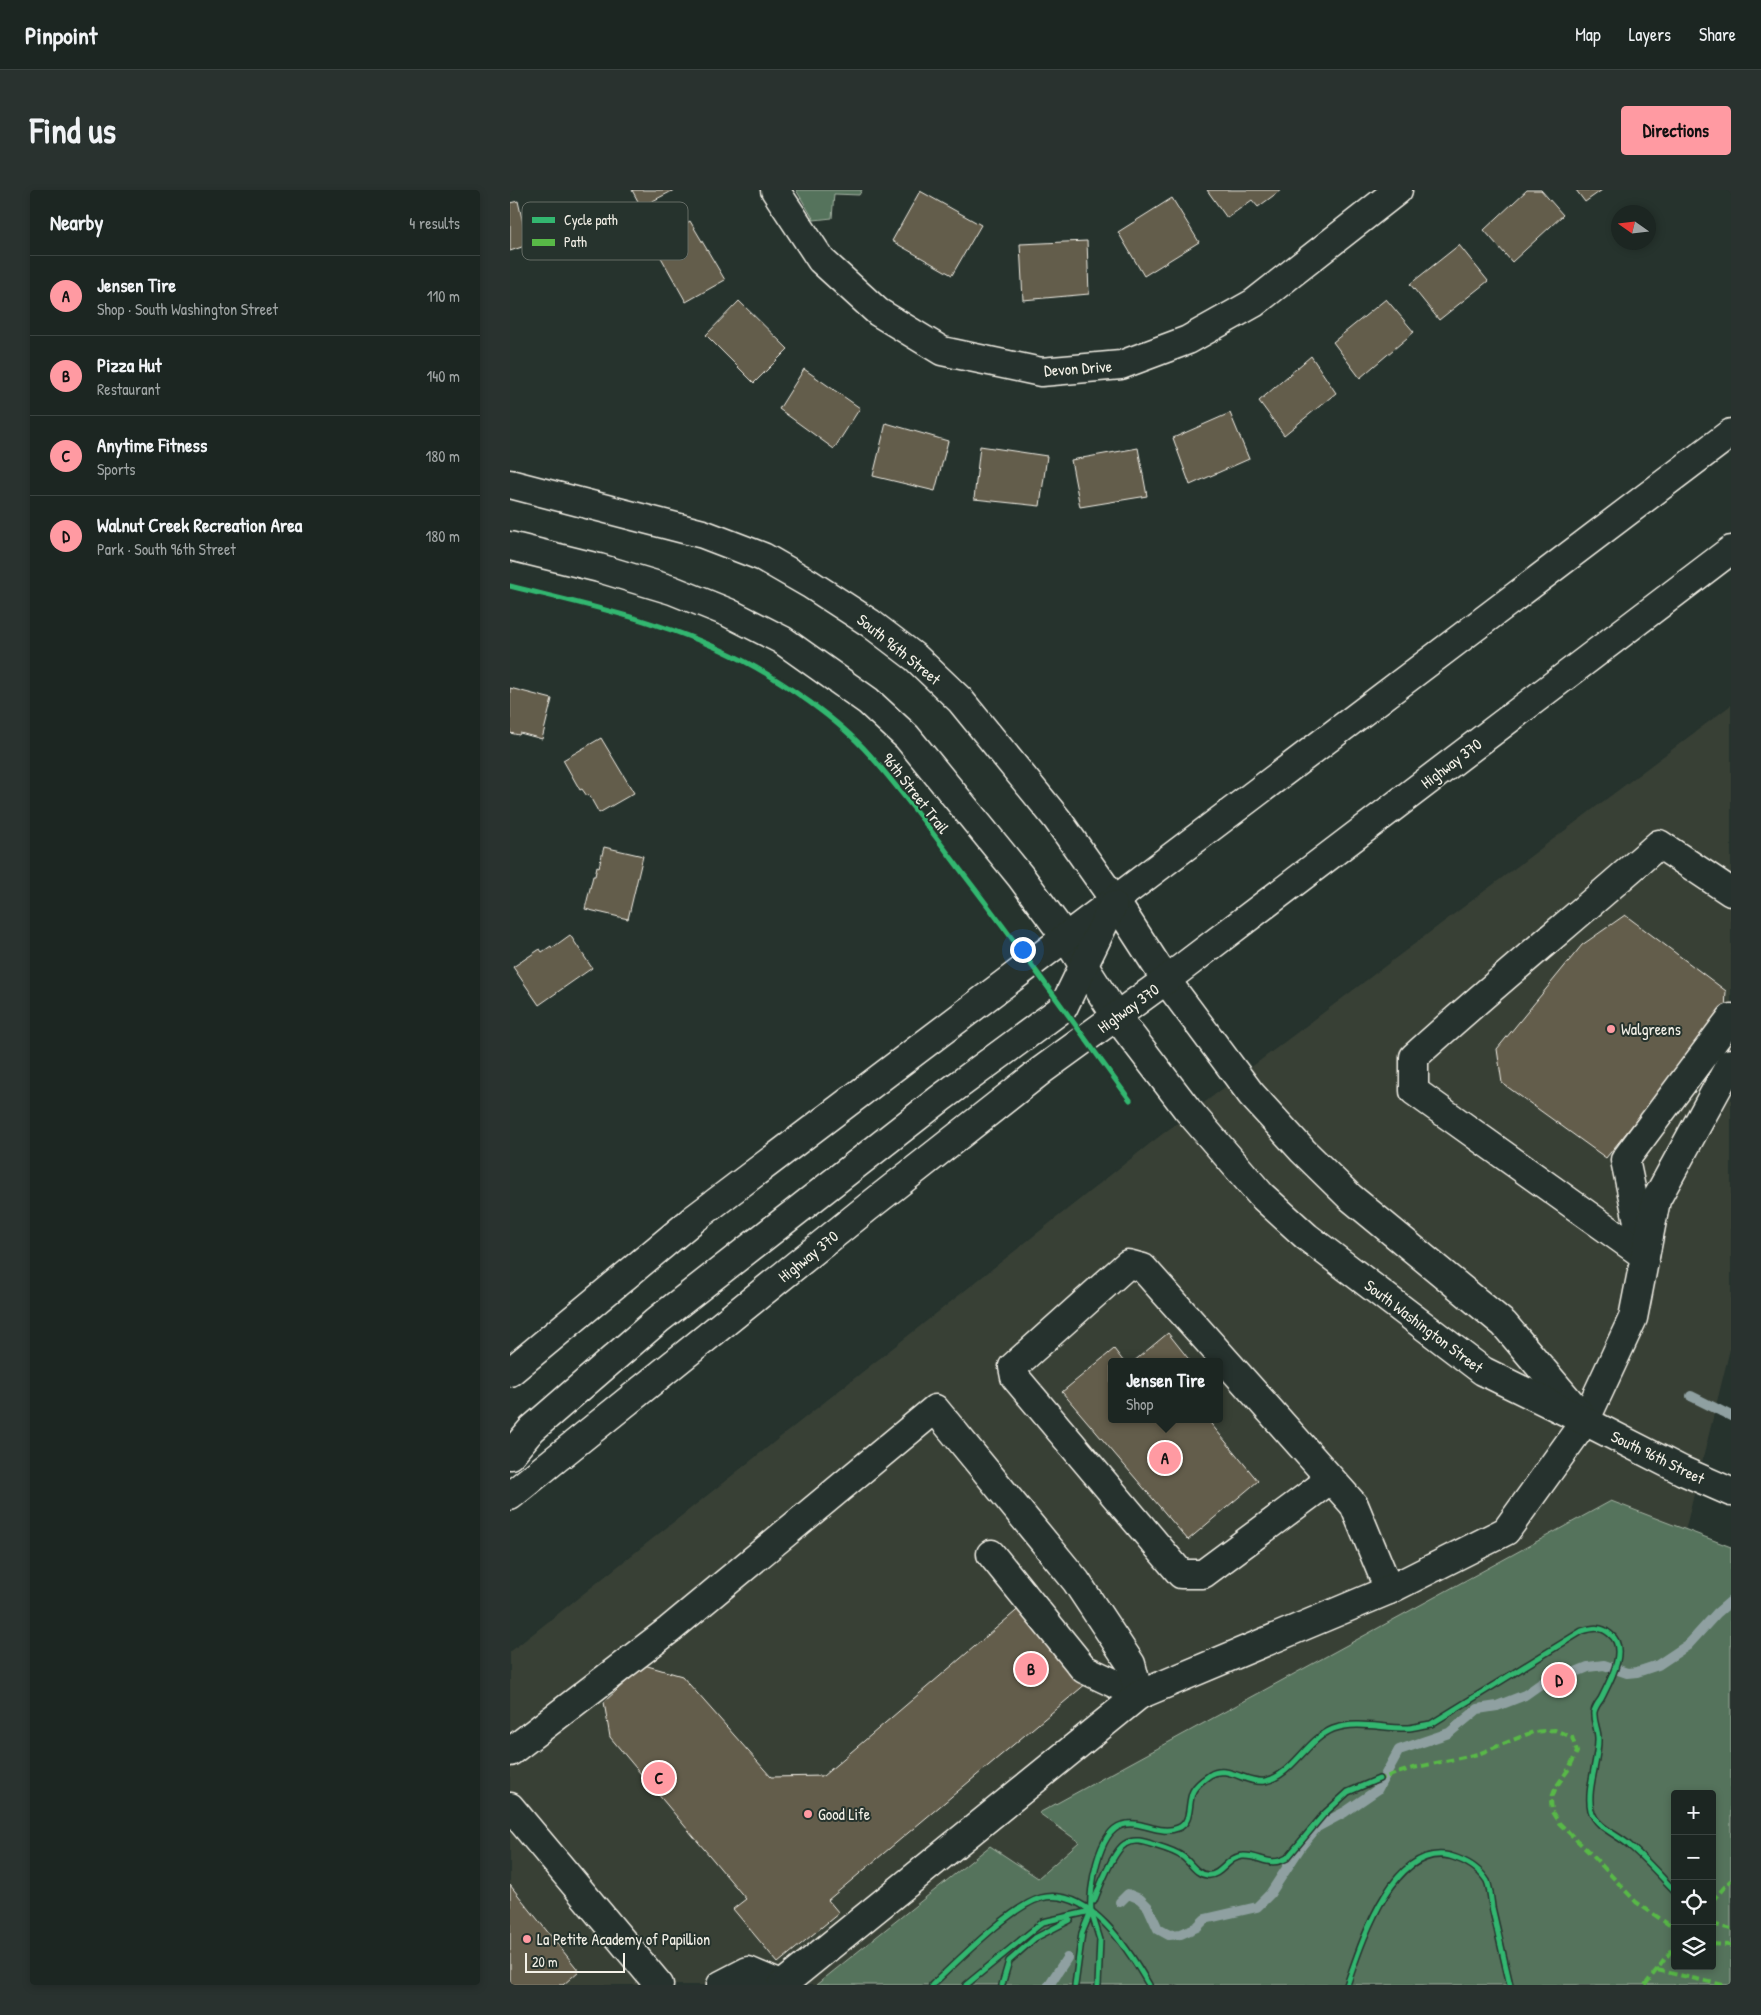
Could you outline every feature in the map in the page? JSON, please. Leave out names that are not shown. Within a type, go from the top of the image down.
[{"type":"main road","name":"Devon Drive","points":[[775,190],[821,260],[878,312],[942,351],[1041,372],[1121,365],[1188,340],[1254,302],[1398,190]]},
{"type":"main road","points":[[510,1372],[694,1219],[1731,433]]},
{"type":"main road","name":"South 96th Street","points":[[510,484],[629,514],[712,538],[762,557],[810,584],[870,623],[916,658],[960,700],[1057,819],[1115,901],[1166,980]]},
{"type":"main road","points":[[510,546],[599,568],[672,590],[729,613],[782,640],[868,701],[907,737],[964,806],[1066,938],[1116,1016]]},
{"type":"main road","name":"Highway 370","points":[[510,1496],[867,1208],[1042,1070],[1166,980],[1731,550]]},
{"type":"main road","points":[[1645,1256],[1414,1091],[1414,1057],[1486,991],[1574,919],[1659,844],[1731,892]]},
{"type":"main road","points":[[510,1455],[532,1429],[658,1319],[940,1098],[1063,1008],[1115,901]]},
{"type":"main road","points":[[1166,980],[1252,1094],[1303,1151],[1350,1197],[1504,1324],[1585,1421]]},
{"type":"main road","name":"South Washington Street","points":[[1116,1016],[1187,1109],[1261,1195],[1307,1238],[1483,1372],[1585,1421]]},
{"type":"main road","points":[[1645,1256],[1626,1160],[1731,1018]]},
{"type":"main road","points":[[722,1985],[748,1971],[782,1985],[1139,1695],[1389,1590],[1506,1531],[1585,1421],[1633,1318],[1656,1200],[1731,1064]]},
{"type":"main road","points":[[1331,1479],[1203,1574],[1182,1574],[1015,1378],[1013,1367],[1128,1264],[1143,1268],[1331,1479],[1354,1506],[1389,1590]]},
{"type":"main road","points":[[510,1752],[669,1630],[935,1409],[1076,1581],[1131,1664],[1139,1695]]},
{"type":"main road","name":"South 96th Street","points":[[1585,1421],[1683,1471],[1731,1492]]},
{"type":"main road","points":[[991,1554],[1084,1669],[1139,1695]]},
{"type":"main road","points":[[510,1807],[659,1985]]},
{"type":"shaded area","points":[[1731,705],[1731,1345],[1682,1543],[912,1985],[510,1985],[510,1652],[1152,1142]]},
{"type":"green space","points":[[796,190],[862,190],[859,195],[834,194],[832,218],[814,220]]},
{"type":"green space","points":[[1611,1501],[1731,1547],[1731,1985],[816,1985],[990,1846],[1038,1878],[1079,1842],[1039,1813]]},
{"type":"building","points":[[632,190],[674,190],[651,202],[638,202]]},
{"type":"building","points":[[1207,190],[1281,190],[1258,207],[1252,200],[1227,218]]},
{"type":"building","points":[[1527,190],[1541,190],[1563,215],[1512,262],[1484,230]]},
{"type":"building","points":[[1576,190],[1602,190],[1585,202]]},
{"type":"building","points":[[920,191],[981,225],[952,275],[892,241]]},
{"type":"building","points":[[1172,198],[1199,242],[1144,276],[1118,232]]},
{"type":"building","points":[[518,201],[522,219],[522,247],[510,251],[510,203]]},
{"type":"building","points":[[690,221],[725,280],[686,302],[663,260],[688,260],[688,222]]},
{"type":"building","points":[[1087,241],[1089,294],[1023,300],[1020,244]]},
{"type":"building","points":[[1459,245],[1488,281],[1439,320],[1410,284]]},
{"type":"building","points":[[1386,299],[1414,332],[1360,378],[1333,342]]},
{"type":"building","points":[[739,301],[788,349],[754,383],[706,335]]},
{"type":"building","points":[[1311,356],[1336,393],[1284,435],[1259,401]]},
{"type":"building","points":[[804,369],[860,408],[834,449],[779,409]]},
{"type":"building","points":[[1230,413],[1249,459],[1190,485],[1173,438]]},
{"type":"building","points":[[886,423],[948,441],[935,491],[873,476]]},
{"type":"building","points":[[980,446],[1047,456],[1040,506],[974,499]]},
{"type":"building","points":[[1138,448],[1147,496],[1080,507],[1071,460]]},
{"type":"building","points":[[510,688],[552,699],[542,739],[520,733],[519,735],[510,733]]},
{"type":"building","points":[[601,738],[634,793],[599,813],[589,795],[587,796],[582,789],[580,790],[563,760]]},
{"type":"building","points":[[604,847],[643,856],[628,919],[585,909],[593,876],[595,876],[597,866],[599,867]]},
{"type":"building","name":"Walgreens","points":[[1625,915],[1726,991],[1725,1010],[1606,1158],[1502,1083],[1497,1049],[1582,945]]},
{"type":"building","points":[[570,935],[592,968],[539,1005],[513,967],[540,949],[542,952],[551,946],[552,948]]},
{"type":"building","points":[[1168,1333],[1188,1358],[1138,1358]]},
{"type":"building","points":[[1114,1349],[1121,1358],[1108,1358],[1108,1423],[1210,1423],[1258,1481],[1188,1540],[1062,1392]]},
{"type":"building","points":[[1022,1606],[1087,1683],[828,1900],[839,1913],[778,1963],[733,1909],[746,1899],[610,1737],[604,1702],[644,1665],[682,1676],[771,1777],[823,1776]]},
{"type":"building","points":[[510,1885],[579,1971],[563,1985],[510,1985]]},
{"type":"waterway","points":[[1691,1396],[1731,1416]]},
{"type":"waterway","points":[[1120,1902],[1128,1894],[1140,1899],[1148,1907],[1158,1929],[1169,1935],[1181,1934],[1197,1927],[1205,1919],[1257,1907],[1270,1894],[1302,1845],[1317,1827],[1345,1812],[1377,1790],[1399,1750],[1449,1733],[1478,1709],[1497,1706],[1525,1695],[1542,1683],[1561,1678],[1588,1667],[1604,1665],[1627,1673],[1637,1672],[1658,1665],[1688,1645],[1717,1613],[1731,1601]]},
{"type":"waterway","points":[[1049,1985],[1067,1958]]},
{"type":"marked path","points":[[1376,1780],[1413,1768],[1478,1754],[1533,1732],[1555,1730],[1572,1737],[1577,1752],[1568,1770],[1556,1787],[1551,1800],[1552,1812],[1559,1823],[1636,1902],[1671,1926]]},
{"type":"marked path","points":[[1716,1897],[1731,1880]]},
{"type":"marked path","points":[[1716,1925],[1731,1929]]},
{"type":"marked path","points":[[1716,1944],[1731,1945]]},
{"type":"marked path","points":[[1645,1985],[1671,1951]]},
{"type":"marked path","points":[[1657,1970],[1723,1985]]},
{"type":"cycle path","name":"96th Street Trail","points":[[510,586],[628,616],[686,635],[742,660],[775,679],[810,702],[842,728],[869,754],[918,814],[1130,1100]]},
{"type":"cycle path","points":[[1091,1911],[1094,1876],[1101,1850],[1107,1838],[1122,1825],[1136,1824],[1164,1830],[1171,1830],[1183,1825],[1188,1817],[1194,1789],[1210,1775],[1216,1772],[1223,1772],[1251,1780],[1265,1781],[1275,1778],[1283,1772],[1323,1734],[1333,1729],[1352,1725],[1409,1728],[1431,1724],[1582,1631],[1597,1628],[1607,1631],[1615,1640],[1618,1656],[1613,1674],[1594,1712],[1598,1747],[1590,1793],[1591,1810],[1597,1822],[1635,1850],[1671,1887]]},
{"type":"cycle path","points":[[1094,1901],[1111,1862],[1120,1848],[1128,1842],[1143,1842],[1173,1851],[1183,1857],[1200,1873],[1207,1875],[1216,1873],[1233,1859],[1243,1856],[1275,1862],[1280,1861],[1287,1858],[1324,1814],[1348,1792],[1379,1779]]},
{"type":"cycle path","points":[[1347,1985],[1370,1923],[1382,1901],[1396,1881],[1411,1865],[1429,1856],[1450,1856],[1461,1860],[1480,1872],[1487,1881],[1510,1985]]},
{"type":"cycle path","points":[[932,1985],[984,1936],[1015,1912],[1041,1898],[1059,1897],[1075,1902],[1091,1911],[1106,1924],[1119,1939],[1149,1985]]},
{"type":"cycle path","points":[[966,1985],[1043,1922],[1091,1911]]},
{"type":"cycle path","points":[[1075,1985],[1082,1933],[1091,1911],[1100,1940],[1098,1985]]},
{"type":"cycle path","points":[[1002,1985],[1009,1961],[1035,1938],[1070,1920]]},
{"type":"place","name":"Walgreens","points":[[1611,1029]]},
{"type":"place","name":"Jensen Tire","points":[[1165,1458]]},
{"type":"place","name":"Pizza Hut","points":[[1031,1669]]},
{"type":"place","name":"Walnut Creek Recreation Area","points":[[1559,1680]]},
{"type":"place","name":"Anytime Fitness","points":[[659,1778]]},
{"type":"place","name":"Good Life","points":[[808,1814]]},
{"type":"place","name":"La Petite Academy of Papillion","points":[[527,1939]]}]
